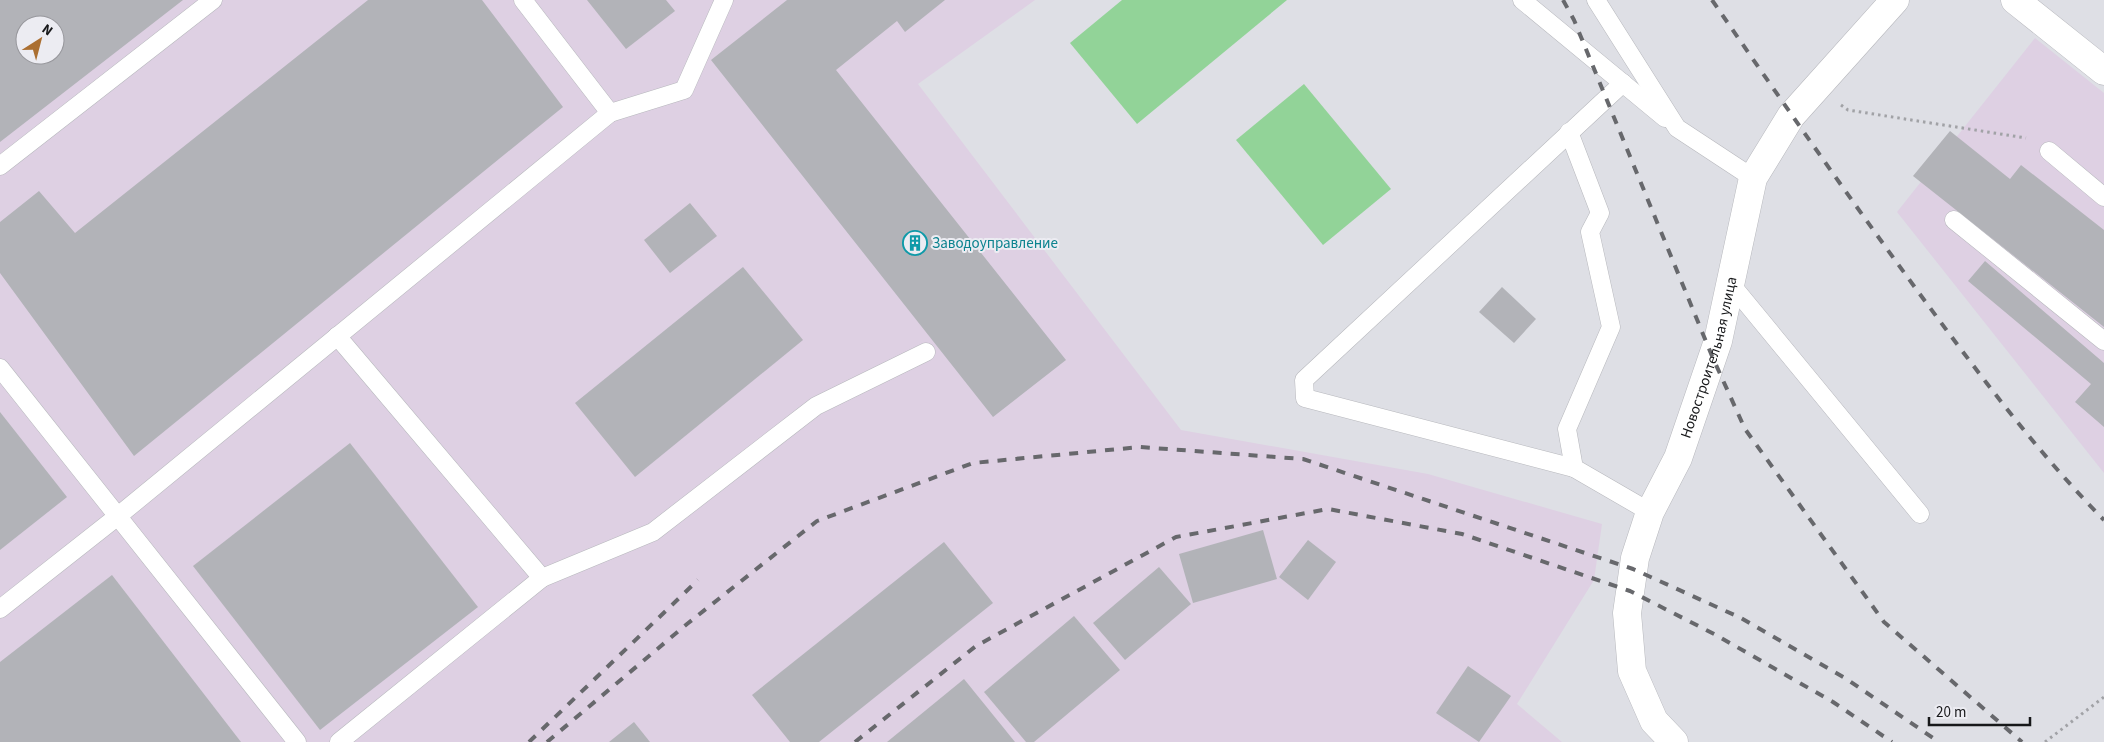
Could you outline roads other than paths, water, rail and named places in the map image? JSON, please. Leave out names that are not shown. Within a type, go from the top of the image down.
[{"type":"main road","name":"Новостроительная улица","points":[[1674,742],[1654,721],[1632,671],[1627,613],[1635,558],[1650,512],[1678,458],[1718,341],[1753,178],[1791,116],[1895,0]]},
{"type":"main road","points":[[2015,0],[2104,71]]},
{"type":"lane","points":[[0,166],[213,0]]},
{"type":"lane","points":[[523,0],[610,113]]},
{"type":"lane","points":[[0,609],[118,516],[610,113],[684,90],[724,0]]},
{"type":"lane","points":[[1522,0],[1678,128],[1753,178]]},
{"type":"lane","points":[[1596,0],[1678,128]]},
{"type":"lane","points":[[1623,83],[1304,380],[1305,398],[1574,468],[1650,512]]},
{"type":"lane","points":[[1569,132],[1600,213],[1590,232],[1611,327],[1567,429],[1574,468]]},
{"type":"lane","points":[[2049,150],[2104,197]]},
{"type":"lane","points":[[1954,220],[2104,341]]},
{"type":"lane","points":[[1730,283],[1920,514]]},
{"type":"lane","points":[[337,336],[542,578]]},
{"type":"lane","points":[[339,742],[542,578],[653,532],[816,406],[926,352]]},
{"type":"lane","points":[[0,368],[296,742]]},
{"type":"railway","points":[[1563,0],[1574,20],[1712,356],[1745,429],[1884,622],[2022,742]]},
{"type":"railway","points":[[1712,0],[1842,186],[1965,355],[2032,440],[2104,520]]},
{"type":"railway","points":[[547,742],[687,624],[817,521],[973,463],[1140,447],[1303,459],[1633,569],[1741,618],[1845,678],[1939,742]]},
{"type":"railway","points":[[855,742],[976,646],[1176,537],[1328,509],[1462,534],[1630,591],[1716,635],[1833,702],[1892,742]]},
{"type":"railway","points":[[529,742],[698,580]]},
{"type":"place","name":"Заводоуправление","points":[[915,243]]}]
